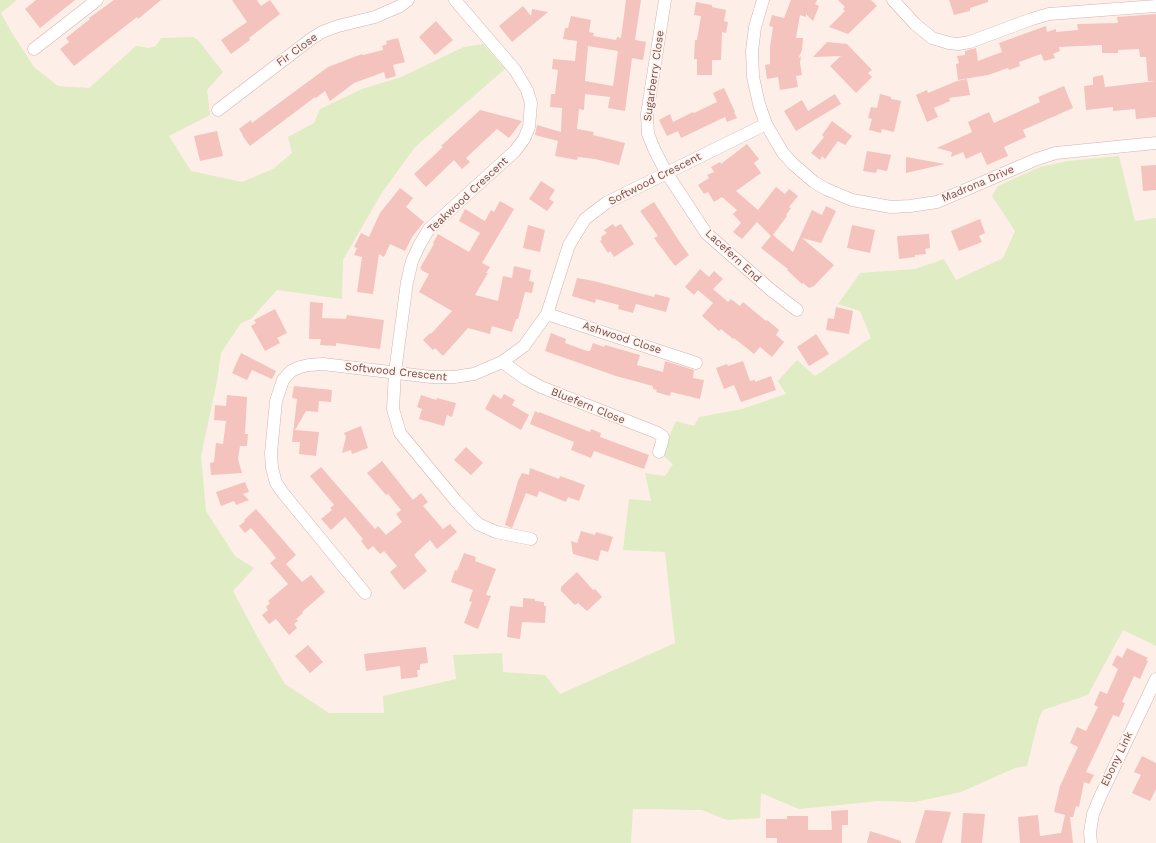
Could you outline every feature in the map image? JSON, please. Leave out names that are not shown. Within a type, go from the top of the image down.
[{"type":"street","points":[[34,49],[97,0]]},
{"type":"street","name":"Fir Close","points":[[218,110],[322,32],[338,26],[375,17],[400,6],[408,0]]},
{"type":"street","name":"Teakwood Crescent","points":[[455,0],[515,70],[527,90],[531,103],[529,127],[524,139],[515,151],[429,229],[420,244],[412,261],[407,282],[395,372],[393,409],[400,433],[456,501],[478,524],[496,532],[532,539]]},
{"type":"street","name":"Sugarberry Close","points":[[665,0],[647,114],[647,126],[648,134],[655,151],[666,172]]},
{"type":"street","name":"Madrona Drive","points":[[763,0],[755,27],[752,51],[753,77],[759,104],[766,124],[783,153],[793,164],[814,182],[852,200],[891,207],[938,202],[1037,159],[1056,153],[1156,143]]},
{"type":"street","points":[[893,0],[915,24],[932,38],[958,44],[970,42],[1049,14],[1156,6]]},
{"type":"street","name":"Softwood Crescent","points":[[365,592],[276,483],[272,468],[271,453],[276,402],[283,380],[291,371],[309,365],[323,364],[431,377],[454,378],[474,374],[502,362],[524,346],[547,314],[570,245],[585,219],[606,203],[666,172],[766,124]]},
{"type":"street","name":"Lacefern End","points":[[666,172],[706,233],[771,290],[797,310]]},
{"type":"street","name":"Ashwood Close","points":[[547,314],[696,363]]},
{"type":"street","name":"Bluefern Close","points":[[502,362],[526,379],[541,387],[658,433],[663,437],[658,452]]},
{"type":"street","name":"Ebony Link","points":[[1091,843],[1090,832],[1093,814],[1156,679]]},
{"type":"green space","points":[[0,0],[17,0],[1,13],[34,67],[58,86],[89,88],[136,46],[149,48],[156,46],[161,38],[193,37],[198,40],[223,72],[207,90],[210,115],[169,136],[191,171],[242,182],[273,169],[292,153],[288,137],[314,123],[320,109],[362,89],[401,77],[464,47],[483,44],[505,69],[415,147],[381,194],[343,260],[342,299],[277,290],[251,319],[241,323],[221,353],[217,381],[201,456],[206,511],[235,556],[254,568],[233,591],[285,684],[329,713],[384,713],[383,696],[456,679],[453,655],[502,653],[503,672],[545,675],[560,694],[675,643],[665,552],[623,550],[629,499],[651,501],[645,473],[665,476],[673,464],[661,454],[676,421],[694,426],[699,417],[742,409],[786,394],[778,381],[797,360],[815,376],[871,338],[860,311],[838,304],[860,273],[915,269],[944,259],[956,280],[1003,258],[1015,231],[992,196],[998,186],[1040,167],[1068,161],[1119,156],[1135,221],[1156,218],[1156,646],[1123,630],[1088,695],[1043,710],[1039,718],[1027,766],[1015,768],[961,792],[915,802],[879,801],[799,809],[761,793],[760,818],[727,820],[702,810],[633,809],[631,843],[0,843]]},
{"type":"building","points":[[36,0],[75,0],[40,28],[25,9]]},
{"type":"building","points":[[114,0],[161,0],[138,19],[137,17],[74,66],[60,49],[69,42],[66,38],[90,19],[89,18]]},
{"type":"building","points":[[232,0],[257,0],[261,6],[270,0],[280,14],[231,54],[221,40],[247,22]]},
{"type":"building","points":[[626,0],[641,0],[635,40],[646,42],[643,60],[632,58],[625,111],[608,108],[610,97],[585,94],[584,110],[579,109],[577,129],[594,132],[593,135],[625,143],[619,165],[595,159],[578,157],[577,160],[555,156],[558,141],[535,135],[537,125],[561,132],[562,108],[550,107],[551,94],[555,94],[558,70],[552,69],[553,59],[575,61],[577,41],[563,39],[565,28],[568,28],[571,16],[591,20],[589,32],[594,33],[593,36],[616,40],[617,37],[621,38]],"holes":[[[588,46],[618,51],[613,86],[585,81]]]},
{"type":"building","points":[[791,0],[817,0],[815,4],[819,6],[813,21],[806,14],[806,17],[800,15],[796,38],[803,38],[802,50],[798,59],[801,56],[800,63],[802,75],[796,76],[798,87],[780,90],[778,77],[767,79],[765,65],[770,64],[770,47],[773,27],[769,26],[772,15],[784,18]]},
{"type":"building","points":[[838,0],[871,0],[877,6],[848,34],[829,27],[845,11],[843,9],[845,7]]},
{"type":"building","points":[[949,0],[988,0],[988,2],[970,8],[970,11],[954,15]]},
{"type":"building","points":[[696,2],[712,5],[712,7],[726,10],[724,21],[728,22],[726,33],[722,32],[721,60],[712,60],[712,75],[697,75],[697,59],[694,59],[695,40],[697,40],[701,16],[694,15]]},
{"type":"building","points":[[523,6],[531,16],[532,9],[548,12],[512,42],[499,26]]},
{"type":"building","points":[[1156,14],[1156,81],[1148,81],[1146,57],[1140,57],[1139,49],[1118,50],[1118,53],[1102,53],[1102,45],[1059,47],[1060,51],[1053,54],[1055,58],[1044,61],[1041,54],[1019,62],[1020,66],[1009,70],[1008,68],[988,75],[958,80],[956,64],[959,63],[957,56],[965,55],[965,51],[976,48],[978,61],[1002,52],[999,43],[1046,26],[1047,32],[1056,29],[1056,32],[1078,30],[1077,24],[1118,23],[1117,17]]},
{"type":"building","points":[[436,21],[453,40],[435,55],[419,37]]},
{"type":"building","points":[[398,38],[405,62],[393,65],[396,76],[386,79],[384,72],[354,83],[330,101],[325,91],[250,146],[242,135],[239,129],[251,120],[252,123],[328,67],[362,54],[383,50],[382,46],[387,44],[386,41]]},
{"type":"building","points":[[827,42],[847,44],[872,70],[868,73],[872,77],[856,93],[830,66],[841,56],[813,57]]},
{"type":"building","points":[[1103,75],[1105,87],[1156,81],[1156,117],[1136,119],[1135,109],[1113,111],[1113,107],[1086,110],[1084,86],[1093,85],[1093,77]]},
{"type":"building","points":[[967,79],[970,95],[949,98],[950,101],[934,108],[938,117],[927,122],[916,95],[927,90],[928,93],[957,81]]},
{"type":"building","points":[[1064,86],[1073,108],[1023,130],[1026,137],[1004,147],[1008,156],[987,165],[981,152],[966,159],[963,152],[951,157],[952,152],[937,148],[972,132],[968,122],[989,112],[994,123],[1040,102],[1038,97]]},
{"type":"building","points":[[724,88],[737,118],[727,122],[725,117],[681,138],[678,131],[667,136],[659,120],[670,114],[673,122],[717,102],[713,93]]},
{"type":"building","points":[[835,94],[841,104],[796,131],[784,111],[802,100],[808,111]]},
{"type":"building","points":[[880,94],[891,97],[891,99],[901,101],[894,132],[882,129],[881,133],[869,130],[872,119],[868,118],[871,107],[877,108]]},
{"type":"building","points":[[480,110],[522,121],[509,138],[497,129],[466,158],[470,162],[462,169],[454,160],[426,187],[414,174],[443,147],[441,146]]},
{"type":"building","points":[[832,121],[852,136],[845,145],[838,141],[825,159],[822,156],[820,160],[811,153],[824,137],[822,135]]},
{"type":"building","points":[[217,131],[223,156],[200,161],[194,136]]},
{"type":"building","points":[[747,144],[759,159],[754,163],[761,173],[736,191],[758,210],[776,187],[785,194],[789,189],[798,196],[789,207],[791,208],[786,215],[787,216],[773,235],[793,252],[812,210],[822,215],[826,206],[836,211],[821,243],[802,238],[834,265],[814,286],[809,288],[803,283],[802,284],[787,270],[788,269],[761,248],[771,236],[757,222],[742,239],[733,232],[741,223],[733,214],[737,210],[722,197],[714,202],[708,192],[704,194],[698,185],[709,178],[707,175],[714,172],[711,167],[720,162],[721,164]]},
{"type":"building","points":[[867,151],[891,155],[887,171],[877,169],[876,173],[863,171]]},
{"type":"building","points":[[906,157],[945,164],[906,173]]},
{"type":"building","points":[[1156,165],[1156,190],[1143,191],[1141,166]]},
{"type":"building","points":[[541,181],[555,190],[549,199],[554,202],[547,211],[529,199]]},
{"type":"building","points":[[400,188],[413,198],[406,207],[424,222],[412,237],[405,251],[390,244],[384,257],[379,254],[373,294],[357,292],[362,257],[354,255],[357,248],[354,247],[361,233],[369,237],[380,213]]},
{"type":"building","points":[[500,201],[514,209],[482,263],[490,267],[475,295],[498,301],[503,276],[512,278],[514,266],[531,270],[529,281],[534,282],[532,293],[525,292],[518,319],[516,319],[512,332],[492,326],[490,334],[468,328],[443,356],[435,348],[433,350],[423,340],[430,333],[431,334],[452,311],[419,292],[429,274],[420,268],[438,234],[469,252],[480,233],[459,221],[465,209],[485,221],[491,210],[494,212]]},
{"type":"building","points":[[654,202],[689,255],[675,266],[654,238],[658,236],[640,211]]},
{"type":"building","points":[[980,219],[985,233],[979,236],[982,242],[959,251],[951,231]]},
{"type":"building","points":[[613,224],[615,227],[621,224],[634,244],[614,257],[610,251],[608,253],[600,241],[602,240],[601,237],[607,233],[604,230]]},
{"type":"building","points":[[528,225],[545,230],[540,252],[523,248]]},
{"type":"building","points":[[852,225],[875,230],[870,253],[847,248]]},
{"type":"building","points":[[929,234],[930,248],[925,249],[926,254],[899,259],[897,236]]},
{"type":"building","points":[[700,269],[709,277],[714,271],[723,279],[713,289],[728,302],[731,299],[740,306],[743,302],[779,330],[776,335],[784,342],[772,357],[760,347],[754,354],[721,329],[719,331],[702,316],[713,303],[698,290],[694,295],[685,287]]},
{"type":"building","points":[[577,278],[654,297],[655,294],[670,298],[666,312],[636,304],[633,313],[618,309],[619,305],[596,299],[595,303],[572,296]]},
{"type":"building","points":[[310,302],[323,303],[322,318],[346,319],[347,315],[384,320],[380,349],[336,343],[336,346],[320,345],[321,339],[309,339]]},
{"type":"building","points":[[836,307],[853,311],[849,334],[826,330],[828,318],[834,319]]},
{"type":"building","points":[[275,309],[287,333],[277,338],[280,343],[265,351],[251,326],[256,323],[254,320]]},
{"type":"building","points":[[551,333],[566,339],[565,343],[587,351],[590,351],[593,343],[640,355],[637,365],[663,372],[665,361],[694,370],[693,378],[704,380],[700,399],[671,392],[670,396],[656,392],[657,390],[653,389],[653,386],[616,376],[545,351]]},
{"type":"building","points":[[816,334],[829,354],[809,366],[797,347]]},
{"type":"building","points":[[241,353],[276,371],[272,379],[252,370],[247,380],[232,373]]},
{"type":"building","points":[[743,361],[750,381],[755,380],[755,382],[771,376],[776,390],[741,402],[734,385],[724,389],[716,368]]},
{"type":"building","points":[[294,386],[332,390],[331,402],[319,401],[318,412],[306,411],[295,430],[319,432],[316,456],[299,454],[300,442],[292,442],[297,399],[292,398]]},
{"type":"building","points":[[493,394],[501,399],[504,394],[515,400],[512,405],[529,415],[521,430],[485,409]]},
{"type":"building","points":[[227,395],[247,397],[245,434],[248,434],[247,446],[240,446],[238,459],[242,473],[211,475],[210,463],[214,462],[216,443],[223,444],[226,421],[214,420],[215,405],[226,406]]},
{"type":"building","points":[[421,395],[436,400],[437,398],[456,403],[452,417],[447,415],[444,426],[419,419],[422,409],[417,407]]},
{"type":"building","points":[[535,411],[590,432],[591,429],[601,433],[600,437],[649,455],[644,469],[594,451],[591,458],[571,450],[574,442],[530,424]]},
{"type":"building","points":[[361,426],[368,448],[352,454],[351,450],[342,453],[346,437],[344,433]]},
{"type":"building","points":[[466,447],[483,463],[471,475],[454,460]]},
{"type":"building","points":[[382,461],[413,500],[421,493],[428,502],[423,506],[443,529],[450,524],[457,532],[437,549],[430,540],[414,555],[427,571],[404,590],[390,572],[397,566],[384,551],[380,554],[373,546],[368,550],[361,541],[363,539],[345,517],[331,530],[321,519],[332,510],[330,508],[334,505],[310,476],[321,467],[375,529],[378,526],[386,535],[402,522],[396,514],[401,510],[388,494],[386,495],[367,473]]},
{"type":"building","points":[[530,468],[559,479],[560,476],[585,485],[579,501],[568,497],[566,502],[539,491],[537,497],[526,493],[512,528],[505,525],[518,481],[522,473],[529,475]]},
{"type":"building","points":[[245,482],[249,492],[243,494],[249,500],[236,505],[234,501],[221,506],[216,492]]},
{"type":"building","points":[[256,509],[296,555],[286,564],[302,582],[311,575],[325,592],[296,619],[298,621],[294,624],[297,628],[289,635],[276,619],[269,624],[262,615],[268,610],[266,607],[270,603],[268,601],[288,584],[270,563],[276,558],[269,549],[251,528],[245,533],[239,526]]},
{"type":"building","points":[[581,531],[595,535],[596,532],[613,537],[608,552],[601,550],[598,561],[573,554],[571,541],[577,543]]},
{"type":"building","points":[[464,553],[476,557],[475,561],[496,569],[486,595],[491,596],[478,629],[464,623],[472,602],[469,601],[473,590],[451,582],[455,570],[457,571]]},
{"type":"building","points":[[577,572],[593,590],[595,589],[602,597],[587,611],[578,603],[575,605],[561,591],[561,587]]},
{"type":"building","points":[[523,598],[535,599],[535,601],[544,602],[544,606],[546,606],[545,623],[522,622],[520,639],[507,637],[510,606],[523,607]]},
{"type":"building","points":[[308,645],[323,662],[310,673],[295,656]]},
{"type":"building","points":[[426,647],[428,663],[420,664],[420,670],[417,670],[418,677],[401,679],[400,666],[366,671],[364,654]]},
{"type":"building","points":[[1127,648],[1148,658],[1146,660],[1148,661],[1140,679],[1134,676],[1122,702],[1125,703],[1119,717],[1113,715],[1086,772],[1094,775],[1089,784],[1084,782],[1079,807],[1076,806],[1073,817],[1070,817],[1073,843],[1020,843],[1018,817],[1038,815],[1040,836],[1061,833],[1065,815],[1054,812],[1060,786],[1078,747],[1070,743],[1077,727],[1086,731],[1098,707],[1094,705],[1100,691],[1107,694],[1118,669],[1112,665],[1117,655],[1122,658]]},
{"type":"building","points":[[1142,756],[1156,763],[1156,789],[1150,801],[1132,793],[1141,775],[1134,772]]},
{"type":"building","points":[[848,810],[848,825],[842,825],[842,843],[777,843],[777,838],[766,838],[766,819],[787,819],[787,816],[808,816],[808,830],[832,830],[831,811]]},
{"type":"building","points":[[925,810],[951,812],[942,843],[915,843]]},
{"type":"building","points":[[963,813],[985,814],[982,843],[961,843]]},
{"type":"building","points":[[870,831],[901,841],[901,843],[867,843]]}]
